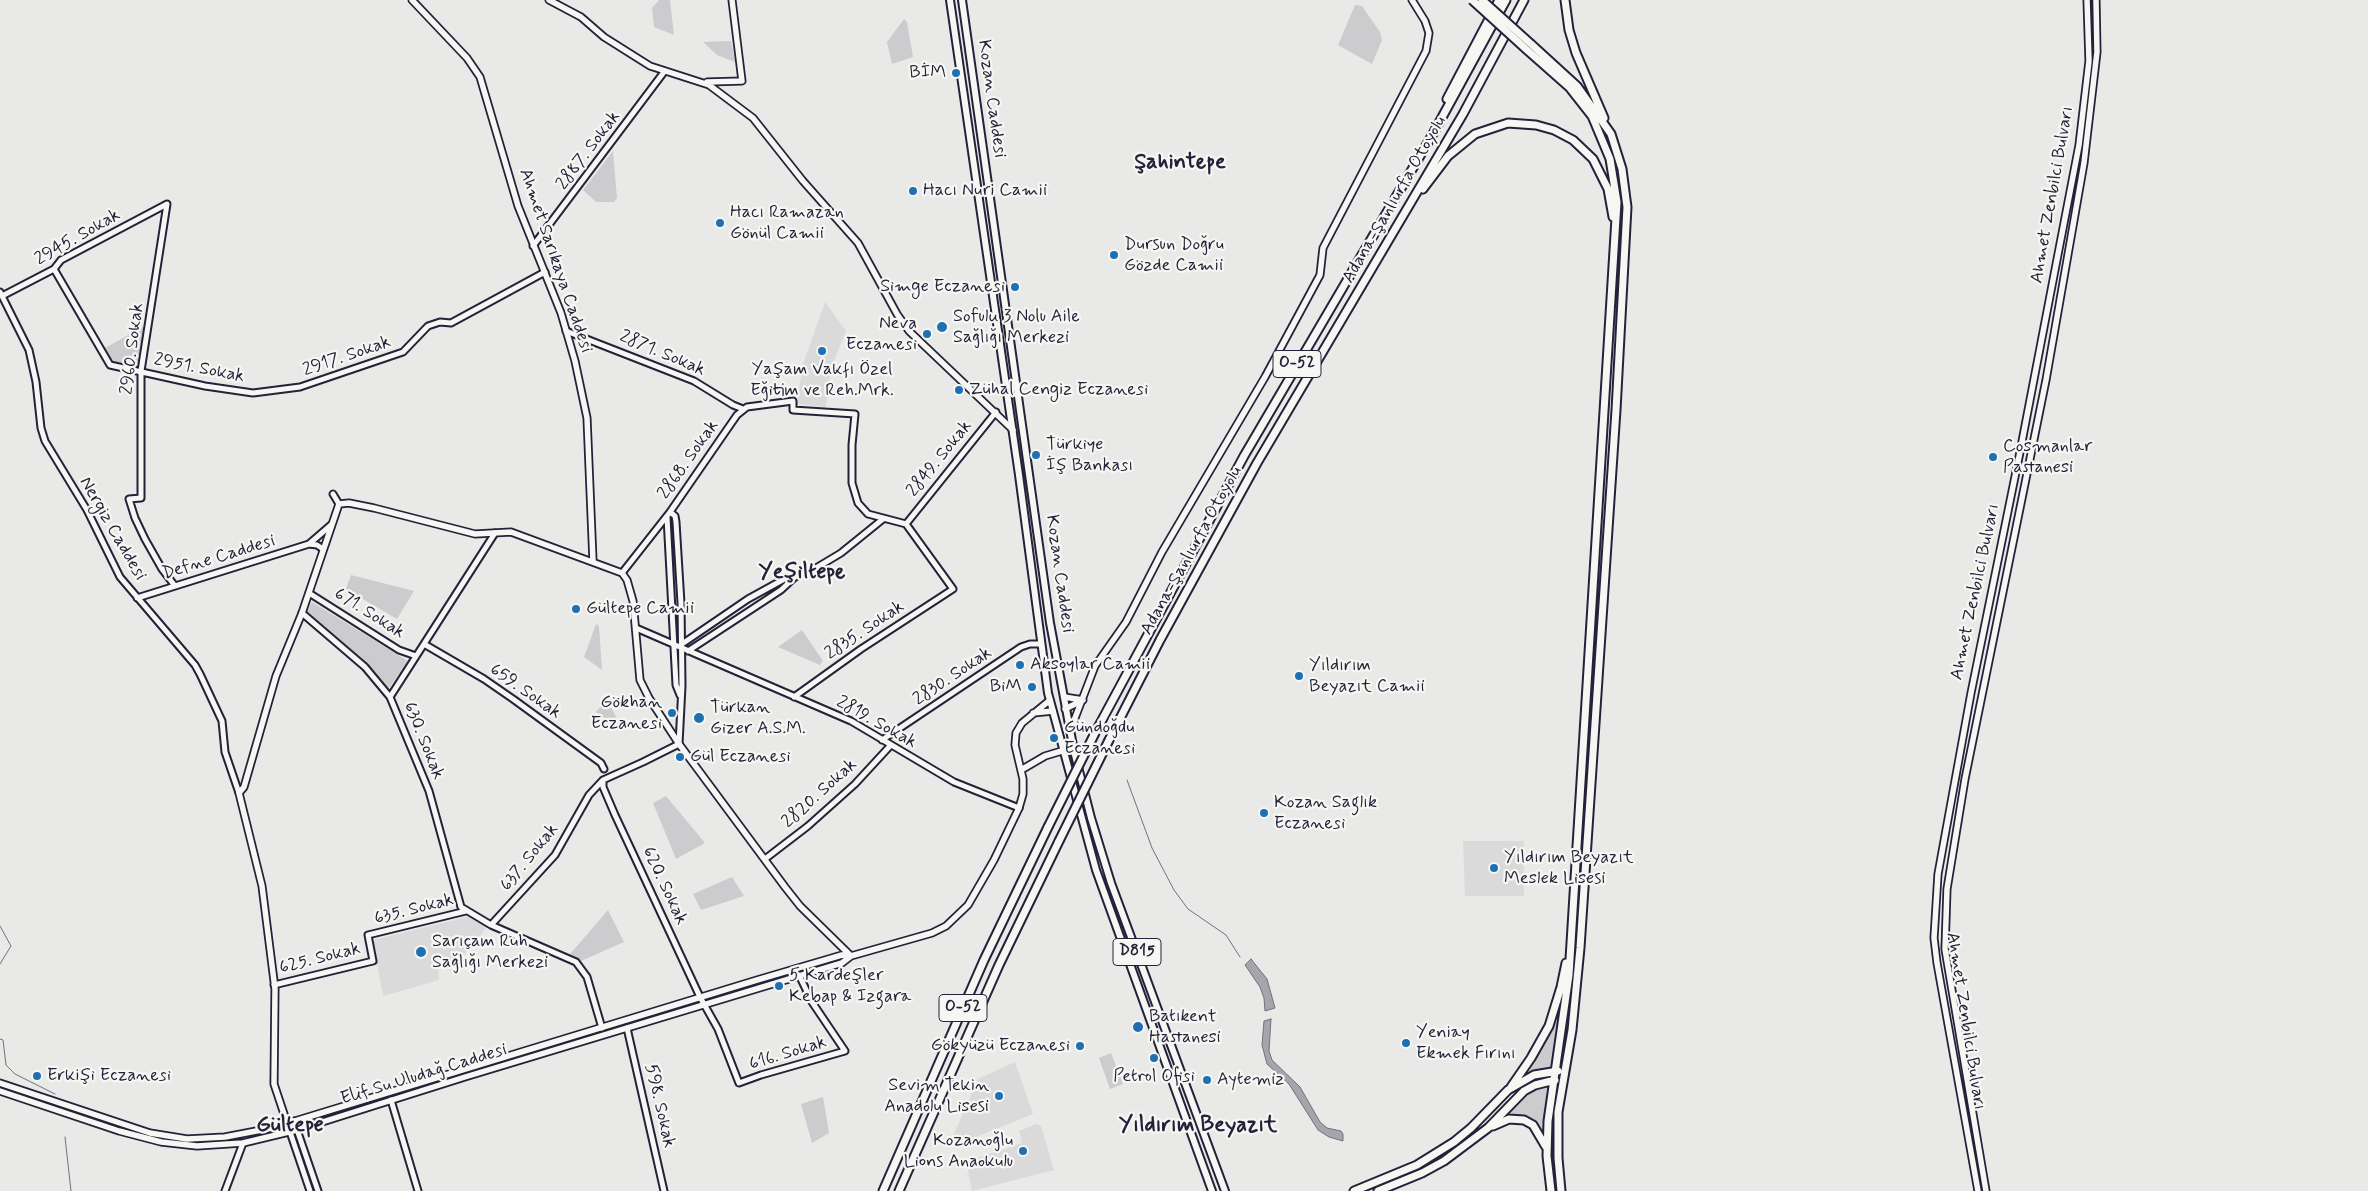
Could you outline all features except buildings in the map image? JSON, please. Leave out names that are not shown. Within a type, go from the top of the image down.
[{"type":"highway","name":"Kozan Caddesi","points":[[950,0],[1051,705],[1065,750],[1096,870],[1212,1191]]},
{"type":"highway","name":"Kozan Caddesi","points":[[962,0],[1050,623],[1070,731],[1091,818],[1106,868],[1224,1191]]},
{"type":"highway","points":[[1472,0],[1576,86],[1612,134]]},
{"type":"highway","points":[[1482,0],[1580,99],[1602,138],[1610,159],[1616,191],[1616,247],[1557,1140],[1561,1191]]},
{"type":"highway","points":[[1395,197],[1499,0]]},
{"type":"highway","name":"Adana-Şanlıurfa Otoyolu","points":[[883,1191],[984,960],[1095,732],[1244,456],[1434,132],[1506,0]]},
{"type":"highway","name":"Adana-Şanlıurfa Otoyolu","points":[[898,1191],[995,974],[1059,841],[1160,640],[1257,463],[1463,114],[1524,0]]},
{"type":"highway","points":[[1378,1191],[1422,1173],[1444,1161],[1488,1128],[1524,1091],[1541,1083],[1552,1082],[1561,1074],[1575,1001],[1625,246],[1626,194],[1622,169],[1612,134],[1576,53],[1569,30],[1565,0]]},
{"type":"highway","points":[[1397,227],[1442,162],[1457,147],[1483,130],[1508,123],[1525,123],[1554,130],[1573,140],[1597,164],[1611,197],[1616,247]]},
{"type":"highway","points":[[1064,697],[1056,695],[1051,705],[1066,708]]},
{"type":"highway","points":[[1354,1191],[1407,1170],[1444,1149],[1471,1128],[1508,1090],[1531,1058],[1553,1016],[1565,968],[1572,914]]},
{"type":"highway","points":[[1508,1090],[1534,1075],[1561,1074]]},
{"type":"highway","points":[[1551,1191],[1547,1148],[1552,1082]]},
{"type":"highway","points":[[1488,1128],[1504,1120],[1521,1119],[1533,1125],[1547,1148]]},
{"type":"main road","name":"Ahmet Sarıkaya Caddesi","points":[[412,0],[467,58],[480,77],[499,145],[533,246],[545,272],[566,331],[587,418],[593,561]]},
{"type":"main road","points":[[549,0],[581,17],[604,37],[628,53],[664,72],[704,82],[742,81],[732,0]]},
{"type":"main road","points":[[1070,731],[1095,666],[1126,622],[1162,552],[1265,377],[1320,275],[1323,248],[1426,51],[1429,33],[1425,21],[1412,0]]},
{"type":"main road","name":"Ahmet Zenbilci Bulvarı","points":[[1978,1191],[1937,963],[1934,938],[1935,906],[1938,874],[1962,737],[2020,452],[2079,145],[2089,61],[2087,0]]},
{"type":"main road","name":"Ahmet Zenbilci Bulvarı","points":[[1986,1191],[1945,949],[1947,889],[1965,779],[2046,380],[2084,162],[2097,52],[2096,0]]},
{"type":"main road","points":[[704,82],[730,99],[759,124],[803,181],[858,243],[906,327],[936,358],[996,412],[1013,430]]},
{"type":"main road","points":[[287,1123],[284,1109],[275,1088],[273,1076],[274,985],[262,886],[239,793],[244,787],[276,676],[302,613],[339,504],[349,503],[374,508],[475,534],[511,532],[622,573],[627,580],[633,600],[642,685],[679,744],[800,906],[852,956]]},
{"type":"main road","points":[[1064,697],[1082,700]]},
{"type":"main road","points":[[1066,708],[1082,700]]},
{"type":"main road","points":[[1033,713],[1051,705]]},
{"type":"main road","name":"Elif Su Uludağ Caddesi","points":[[0,1091],[119,1132],[161,1142],[197,1146],[243,1143],[297,1130],[842,963],[852,956],[932,933],[958,917],[982,883],[1020,808],[1024,788],[1015,745],[1016,733],[1022,723],[1033,713],[1051,705]]},
{"type":"main road","points":[[1021,770],[1045,756],[1065,750]]},
{"type":"main road","name":"Elif Su Uludağ Caddesi","points":[[0,1083],[139,1130],[170,1137],[212,1138],[272,1128],[700,997],[842,955],[852,956]]},
{"type":"main road","points":[[284,1109],[294,1121]]},
{"type":"street","name":"2887. Sokak","points":[[533,246],[664,72]]},
{"type":"street","name":"2945. Sokak","points":[[1,294],[54,269],[61,260],[167,204]]},
{"type":"street","name":"2960. Sokak","points":[[167,204],[141,371],[141,498],[130,499],[135,518],[145,539],[162,569],[175,586]]},
{"type":"street","name":"2951. Sokak","points":[[54,269],[110,365],[205,386],[253,393]]},
{"type":"street","name":"2917. Sokak","points":[[253,393],[300,387],[403,352],[428,326],[440,322],[451,323],[545,272]]},
{"type":"street","name":"Nergiz Caddesi","points":[[1,294],[29,350],[36,382],[41,428],[45,441],[87,510],[116,570],[137,598],[195,665],[222,721],[225,752],[239,793]]},
{"type":"street","name":"2871. Sokak","points":[[566,331],[694,381],[743,409]]},
{"type":"street","points":[[743,409],[793,401],[793,410],[855,414],[852,445],[853,490],[858,503],[864,511],[883,519],[906,524]]},
{"type":"street","name":"2868. Sokak","points":[[622,573],[668,514],[743,409]]},
{"type":"street","name":"2849. Sokak","points":[[906,524],[996,412]]},
{"type":"street","points":[[333,494],[339,504]]},
{"type":"street","points":[[603,780],[679,744],[684,648],[676,522],[675,516],[668,514],[676,685],[680,696]]},
{"type":"street","points":[[684,648],[781,590],[795,577],[816,568],[841,553],[883,519]]},
{"type":"street","name":"2835. Sokak","points":[[794,697],[953,589],[906,524]]},
{"type":"street","points":[[309,544],[331,525]]},
{"type":"street","points":[[390,697],[495,533]]},
{"type":"street","name":"Defne Caddesi","points":[[137,598],[309,544]]},
{"type":"street","points":[[309,544],[317,545],[323,549]]},
{"type":"street","points":[[684,648],[761,592],[788,577],[795,577]]},
{"type":"street","name":"671. Sokak","points":[[309,593],[393,646],[416,656]]},
{"type":"street","name":"630. Sokak","points":[[302,613],[365,667],[390,697],[427,785],[458,904],[466,911]]},
{"type":"street","name":"2819. Sokak","points":[[636,628],[851,721],[890,746],[954,782],[1020,808]]},
{"type":"street","name":"659. Sokak","points":[[424,644],[513,698],[601,763],[604,769]]},
{"type":"street","name":"2830. Sokak","points":[[882,740],[1021,647],[1030,644],[1041,644]]},
{"type":"street","name":"2820. Sokak","points":[[765,859],[808,826],[849,790],[890,746]]},
{"type":"street","name":"637. Sokak","points":[[491,925],[555,855],[589,796],[603,780]]},
{"type":"street","name":"620. Sokak","points":[[603,780],[603,787],[615,815],[700,997],[705,1004],[739,1083]]},
{"type":"street","points":[[466,911],[491,925],[578,963],[587,977],[602,1028]]},
{"type":"street","name":"635. Sokak","points":[[373,961],[368,935],[466,911]]},
{"type":"street","name":"625. Sokak","points":[[274,985],[373,961]]},
{"type":"street","name":"616. Sokak","points":[[739,1083],[845,1052],[812,1002],[799,975]]},
{"type":"street","name":"598. Sokak","points":[[627,1028],[664,1191]]},
{"type":"street","points":[[391,1100],[418,1191]]},
{"type":"street","points":[[294,1121],[318,1191]]},
{"type":"street","points":[[287,1123],[310,1191]]},
{"type":"street","points":[[225,1191],[243,1143]]},
{"type":"shaded area","points":[[659,0],[670,0],[674,35],[654,27],[652,8]]},
{"type":"shaded area","points":[[1355,5],[1362,6],[1380,32],[1382,40],[1372,64],[1338,45]]},
{"type":"shaded area","points":[[904,19],[907,22],[913,57],[892,64],[887,42]]},
{"type":"shaded area","points":[[731,41],[735,62],[717,55],[703,42]]},
{"type":"shaded area","points":[[613,151],[617,198],[614,202],[596,202],[583,190]]},
{"type":"shaded area","name":"Yaşam Vakfı Özel Eğitim ve Reh.Mrk.","points":[[825,302],[846,331],[831,369],[826,407],[797,404],[803,364]]},
{"type":"shaded area","points":[[143,327],[145,330],[138,369],[111,363],[103,349]]},
{"type":"shaded area","points":[[351,575],[414,591],[397,619],[346,589]]},
{"type":"shaded area","points":[[312,602],[408,661],[388,689],[373,670],[306,613]]},
{"type":"shaded area","points":[[596,624],[599,626],[602,670],[584,657]]},
{"type":"shaded area","points":[[802,630],[823,661],[820,665],[778,647]]},
{"type":"shaded area","points":[[607,699],[623,731],[596,712]]},
{"type":"shaded area","points":[[666,796],[705,843],[676,859],[653,803]]},
{"type":"shaded area","name":"Yıldırım Beyazıt Meslek Lisesi","points":[[1463,841],[1524,841],[1524,896],[1465,896]]},
{"type":"shaded area","points":[[732,877],[744,896],[701,910],[693,894]]},
{"type":"shaded area","points":[[608,910],[624,942],[581,961],[570,954]]},
{"type":"shaded area","name":"Sarıçam Ruh Sağlığı Merkezi","points":[[467,917],[487,927],[450,972],[448,965],[438,968],[439,980],[383,996],[373,940]]},
{"type":"shaded area","points":[[1251,959],[1267,979],[1275,1008],[1265,1011],[1264,998],[1260,987],[1245,965]]},
{"type":"shaded area","points":[[1563,993],[1552,1068],[1537,1070],[1522,1077],[1547,1037]]},
{"type":"shaded area","points":[[1271,1019],[1269,1051],[1272,1060],[1300,1087],[1320,1122],[1327,1128],[1341,1131],[1343,1141],[1329,1137],[1318,1130],[1289,1084],[1267,1064],[1262,1045],[1264,1021]]},
{"type":"shaded area","points":[[1111,1053],[1123,1084],[1110,1089],[1099,1058]]},
{"type":"shaded area","name":"Sevim Tekin Anadolu Lisesi","points":[[1015,1062],[1033,1114],[966,1141],[953,1136],[978,1079]]},
{"type":"shaded area","points":[[1548,1085],[1544,1136],[1537,1126],[1529,1120],[1515,1115],[1504,1117],[1528,1092]]},
{"type":"shaded area","points":[[823,1097],[829,1133],[812,1143],[801,1104]]},
{"type":"shaded area","name":"Kozanoğlu Lions Anaokulu","points":[[1037,1124],[1041,1126],[1054,1170],[972,1191],[968,1170],[976,1167],[974,1159],[1022,1143],[1019,1131]]},
{"type":"waterway","points":[[1127,780],[1152,848],[1174,890],[1188,909],[1226,935],[1240,957]]},
{"type":"waterway","points":[[0,926],[11,946],[0,964]]},
{"type":"waterway","points":[[0,1039],[3,1040],[6,1065],[15,1074],[55,1094]]},
{"type":"waterway","points":[[65,1137],[71,1191]]},
{"type":"place","name":"BİM","points":[[956,73]]},
{"type":"place","name":"Hacı Nuri Camii","points":[[913,191]]},
{"type":"place","name":"Hacı Ramazan Gönül Camii","points":[[720,223]]},
{"type":"place","name":"Dursun Doğru Gözde Camii","points":[[1114,255]]},
{"type":"place","name":"Simge Eczanesi","points":[[1015,287]]},
{"type":"place","name":"Sofulu 3 Nolu Aile Sağlığı Merkezi","points":[[942,327]]},
{"type":"place","name":"Neva Eczanesi","points":[[927,334]]},
{"type":"place","name":"Yaşam Vakfı Özel Eğitim ve Reh.Mrk.","points":[[822,351]]},
{"type":"place","name":"Zühal Cengiz Eczanesi","points":[[959,390]]},
{"type":"place","name":"Türkiye İş Bankası","points":[[1036,455]]},
{"type":"place","name":"Cosmanlar Pastanesi","points":[[1993,457]]},
{"type":"place","name":"Gültepe Camii","points":[[576,609]]},
{"type":"place","name":"Aksoylar Camii","points":[[1020,665]]},
{"type":"place","name":"Yıldırım Beyazıt Camii","points":[[1299,676]]},
{"type":"place","name":"BiM","points":[[1032,687]]},
{"type":"place","name":"Gökhan Eczanesi","points":[[672,713]]},
{"type":"place","name":"Türkan Gizer A.S.M.","points":[[699,718]]},
{"type":"place","name":"Gündoğdu Eczanesi","points":[[1054,738]]},
{"type":"place","name":"Gül Eczanesi","points":[[680,757]]},
{"type":"place","name":"Kozan Saglık Eczanesi","points":[[1264,813]]},
{"type":"place","name":"Yıldırım Beyazıt Meslek Lisesi","points":[[1494,868]]},
{"type":"place","name":"Sarıçam Ruh Sağlığı Merkezi","points":[[421,952]]},
{"type":"place","name":"5 Kardeşler Kebap & Izgara","points":[[779,986]]},
{"type":"place","name":"Batıkent Hastanesi","points":[[1138,1027]]},
{"type":"place","name":"Yeniay Ekmek Fırını","points":[[1406,1043]]},
{"type":"place","name":"Gökyüzü Eczanesi","points":[[1080,1046]]},
{"type":"place","name":"Petrol Ofisi","points":[[1154,1058]]},
{"type":"place","name":"Erkişi Eczanesi","points":[[37,1076]]},
{"type":"place","name":"Aytemiz","points":[[1207,1080]]},
{"type":"place","name":"Sevim Tekin Anadolu Lisesi","points":[[999,1096]]},
{"type":"place","name":"Kozanoğlu Lions Anaokulu","points":[[1023,1151]]},
{"type":"district","name":"Şahintepe","points":[[1180,163]]},
{"type":"district","name":"Yeşiltepe","points":[[802,573]]},
{"type":"district","name":"Gültepe","points":[[290,1126]]},
{"type":"district","name":"Yıldırım Beyazıt","points":[[1198,1126]]}]
